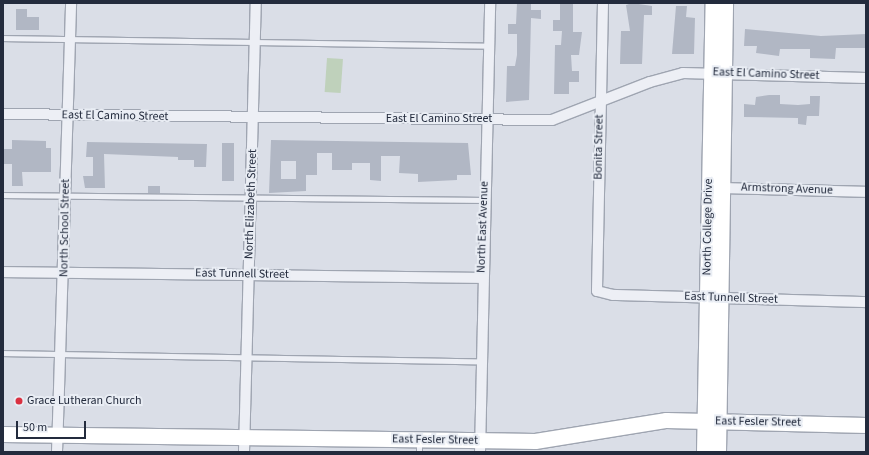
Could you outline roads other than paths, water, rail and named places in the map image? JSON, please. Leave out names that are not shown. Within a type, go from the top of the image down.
[{"type":"street","name":"North School Street","points":[[57,452],[72,3]]},
{"type":"street","name":"North Elizabeth Street","points":[[244,452],[256,3]]},
{"type":"street","name":"North East Avenue","points":[[480,446],[482,278],[490,3]]},
{"type":"street","name":"Bonita Street","points":[[597,291],[603,3]]},
{"type":"street","name":"North College Drive","points":[[704,452],[711,421],[717,72],[713,3]]},
{"type":"street","name":"North College Drive","points":[[717,72],[725,3]]},
{"type":"street","name":"East El Camino Street","points":[[3,114],[68,116],[552,120],[650,82],[682,73],[717,72],[866,78]]},
{"type":"street","name":"Armstrong Avenue","points":[[715,187],[866,192]]},
{"type":"street","name":"East Tunnell Street","points":[[3,272],[482,278]]},
{"type":"street","name":"East Tunnell Street","points":[[597,291],[613,295],[866,302]]},
{"type":"street","name":"North College Drive","points":[[711,421],[718,452]]},
{"type":"street","name":"East Fesler Street","points":[[3,434],[245,437],[419,446],[480,446],[535,441],[630,424],[711,421],[866,425]]},
{"type":"lane","points":[[3,38],[489,46]]},
{"type":"lane","points":[[3,195],[484,200]]},
{"type":"lane","points":[[3,353],[481,361]]},
{"type":"place","name":"Grace Lutheran Church","points":[[19,401]]}]
